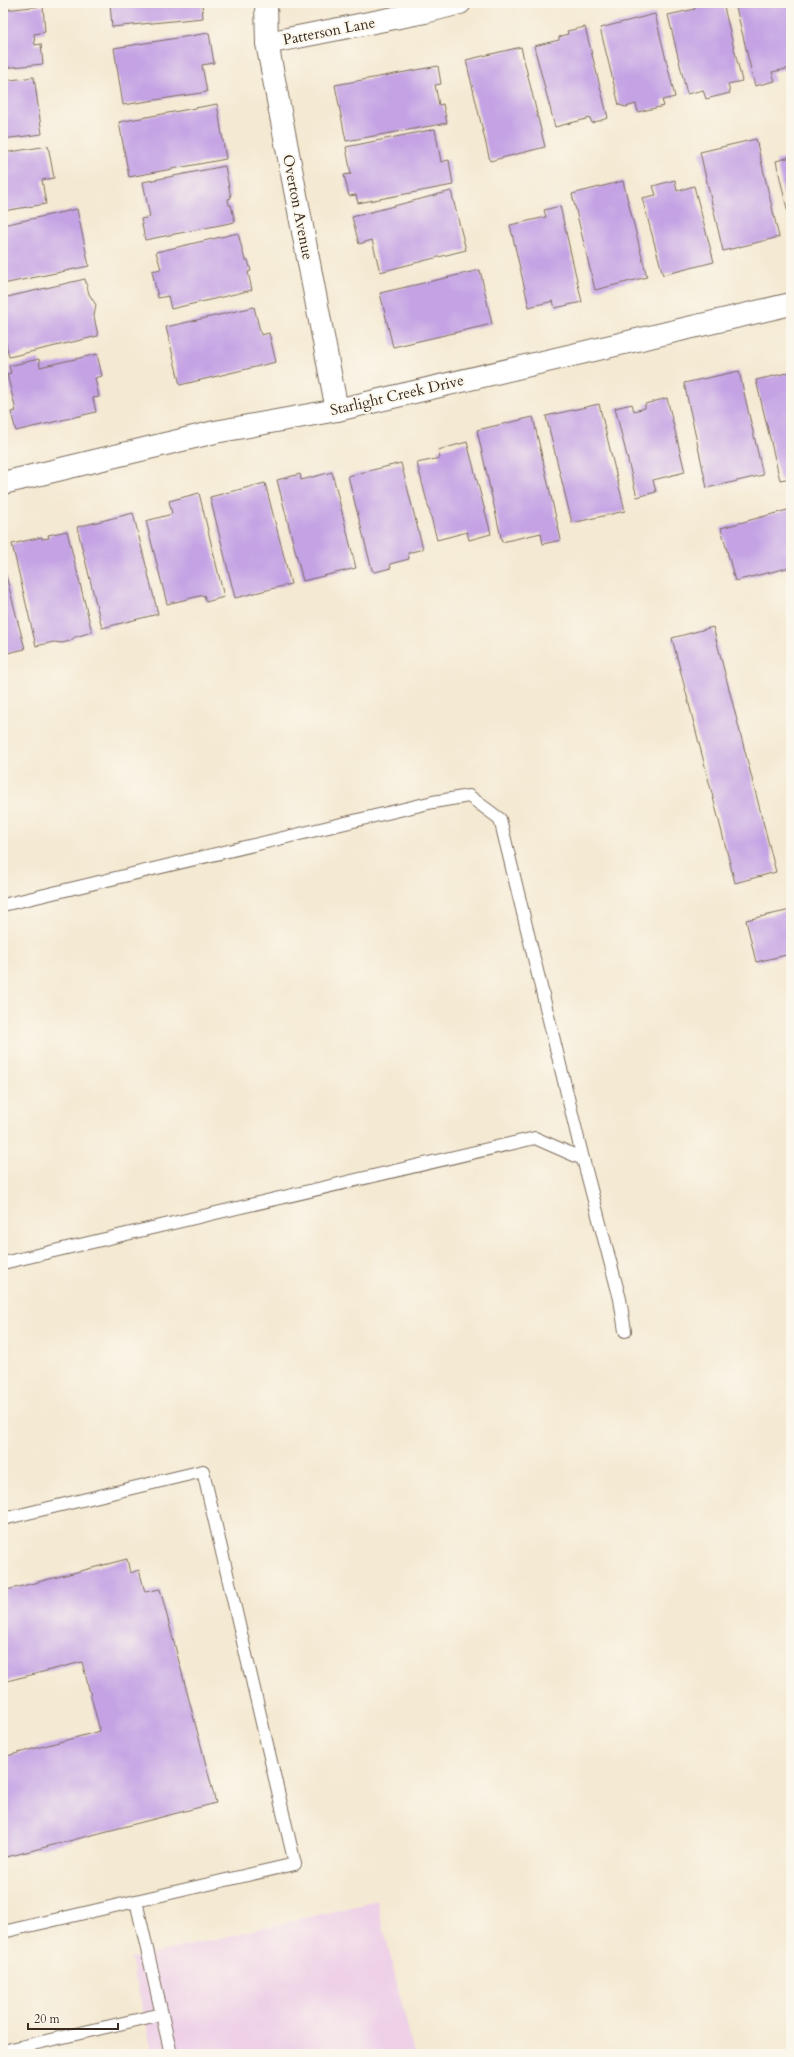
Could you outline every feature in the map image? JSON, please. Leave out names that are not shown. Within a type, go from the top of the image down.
[{"type":"street","name":"Overton Avenue","points":[[266,3],[267,43],[337,410]]},
{"type":"street","name":"Patterson Lane","points":[[267,43],[425,12],[460,3]]},
{"type":"street","name":"Starlight Creek Drive","points":[[3,483],[215,432],[337,410],[791,304]]},
{"type":"lane","points":[[3,905],[433,802],[469,796],[500,819],[583,1159],[620,1300],[625,1331]]},
{"type":"lane","points":[[3,1263],[535,1138],[583,1159]]},
{"type":"lane","points":[[3,1519],[204,1471],[295,1864],[3,1932]]},
{"type":"lane","points":[[136,1901],[171,2054]]},
{"type":"lane","points":[[3,2051],[162,2014]]},
{"type":"shaded area","points":[[377,1901],[414,2054],[153,2054],[131,1959]]},
{"type":"building","points":[[110,3],[202,3],[203,18],[112,27]]},
{"type":"building","points":[[706,3],[723,3],[742,81],[728,84],[730,93],[706,99],[703,90],[687,94],[668,15],[695,9],[694,6]]},
{"type":"building","points":[[735,3],[791,3],[791,68],[772,72],[775,81],[755,86]]},
{"type":"building","points":[[43,6],[45,32],[34,34],[35,45],[41,44],[43,64],[3,68],[3,10]]},
{"type":"building","points":[[655,14],[675,97],[662,100],[664,106],[638,112],[636,104],[626,107],[619,105],[600,28]]},
{"type":"building","points":[[585,27],[608,118],[592,123],[590,118],[555,127],[534,46],[559,40],[559,37],[568,34],[567,31]]},
{"type":"building","points":[[209,33],[214,63],[202,65],[207,92],[123,105],[114,48]]},
{"type":"building","points":[[521,47],[545,147],[490,161],[466,60]]},
{"type":"building","points":[[438,66],[441,84],[435,85],[439,105],[443,104],[447,123],[346,141],[335,85]]},
{"type":"building","points":[[34,77],[42,134],[3,139],[3,81]]},
{"type":"building","points":[[217,104],[226,159],[129,177],[119,122]]},
{"type":"building","points":[[435,129],[441,162],[449,160],[453,185],[358,203],[356,195],[349,196],[344,175],[351,174],[346,147]]},
{"type":"building","points":[[756,139],[779,237],[723,251],[700,152]]},
{"type":"building","points":[[48,146],[54,178],[42,180],[46,204],[3,211],[3,153]]},
{"type":"building","points":[[791,157],[791,222],[790,222],[776,161]]},
{"type":"building","points":[[225,166],[231,198],[228,199],[229,205],[231,205],[235,222],[145,240],[141,219],[150,217],[143,182]]},
{"type":"building","points":[[675,180],[677,191],[694,186],[714,262],[663,275],[642,198],[656,195],[653,186]]},
{"type":"building","points":[[623,181],[647,277],[595,290],[572,194]]},
{"type":"building","points":[[451,191],[466,250],[380,272],[372,240],[359,244],[352,217]]},
{"type":"building","points":[[560,206],[582,302],[555,308],[553,301],[529,307],[510,225],[546,217],[544,210]]},
{"type":"building","points":[[77,209],[89,266],[3,284],[3,225]]},
{"type":"building","points":[[238,233],[245,260],[248,260],[251,271],[248,272],[252,290],[171,309],[168,296],[158,298],[152,271],[161,269],[156,252]]},
{"type":"building","points":[[480,270],[492,324],[393,347],[380,293]]},
{"type":"building","points":[[85,279],[89,294],[96,305],[94,316],[98,336],[9,357],[3,330],[3,298]]},
{"type":"building","points":[[254,307],[261,335],[269,333],[276,362],[180,385],[166,327]]},
{"type":"building","points":[[97,354],[102,376],[95,378],[99,397],[93,398],[96,412],[16,431],[11,412],[16,411],[7,374],[11,373],[9,366],[39,359],[40,367]]},
{"type":"building","points":[[739,371],[763,475],[707,488],[684,383]]},
{"type":"building","points":[[791,372],[791,478],[780,480],[756,380]]},
{"type":"building","points":[[667,398],[685,472],[653,480],[656,492],[637,497],[615,408],[632,404],[634,411],[645,408],[645,404]]},
{"type":"building","points":[[599,404],[625,511],[572,523],[546,416]]},
{"type":"building","points":[[533,417],[561,540],[543,544],[541,533],[502,542],[477,430]]},
{"type":"building","points":[[467,442],[491,534],[469,540],[467,532],[437,540],[417,463],[440,458],[438,450]]},
{"type":"building","points":[[401,463],[423,549],[408,553],[409,559],[390,564],[391,568],[375,572],[372,570],[348,476]]},
{"type":"building","points":[[332,472],[356,568],[303,581],[277,480],[300,474],[301,480]]},
{"type":"building","points":[[265,483],[291,584],[235,598],[210,497]]},
{"type":"building","points":[[199,493],[224,597],[206,602],[204,595],[167,604],[146,521],[172,514],[169,501]]},
{"type":"building","points":[[791,509],[791,567],[735,581],[721,528]]},
{"type":"building","points":[[133,513],[158,614],[102,628],[77,527]]},
{"type":"building","points":[[67,531],[92,632],[62,643],[54,642],[36,646],[12,544],[42,537],[42,539],[49,538],[48,535]]},
{"type":"building","points":[[3,564],[25,649],[3,654]]},
{"type":"building","points":[[713,627],[776,872],[735,883],[672,638]]},
{"type":"building","points":[[791,910],[791,954],[756,962],[746,920]]},
{"type":"building","points":[[127,1559],[130,1573],[139,1570],[145,1592],[160,1589],[216,1803],[3,1858],[3,1757],[100,1731],[82,1662],[3,1682],[3,1591]]}]
